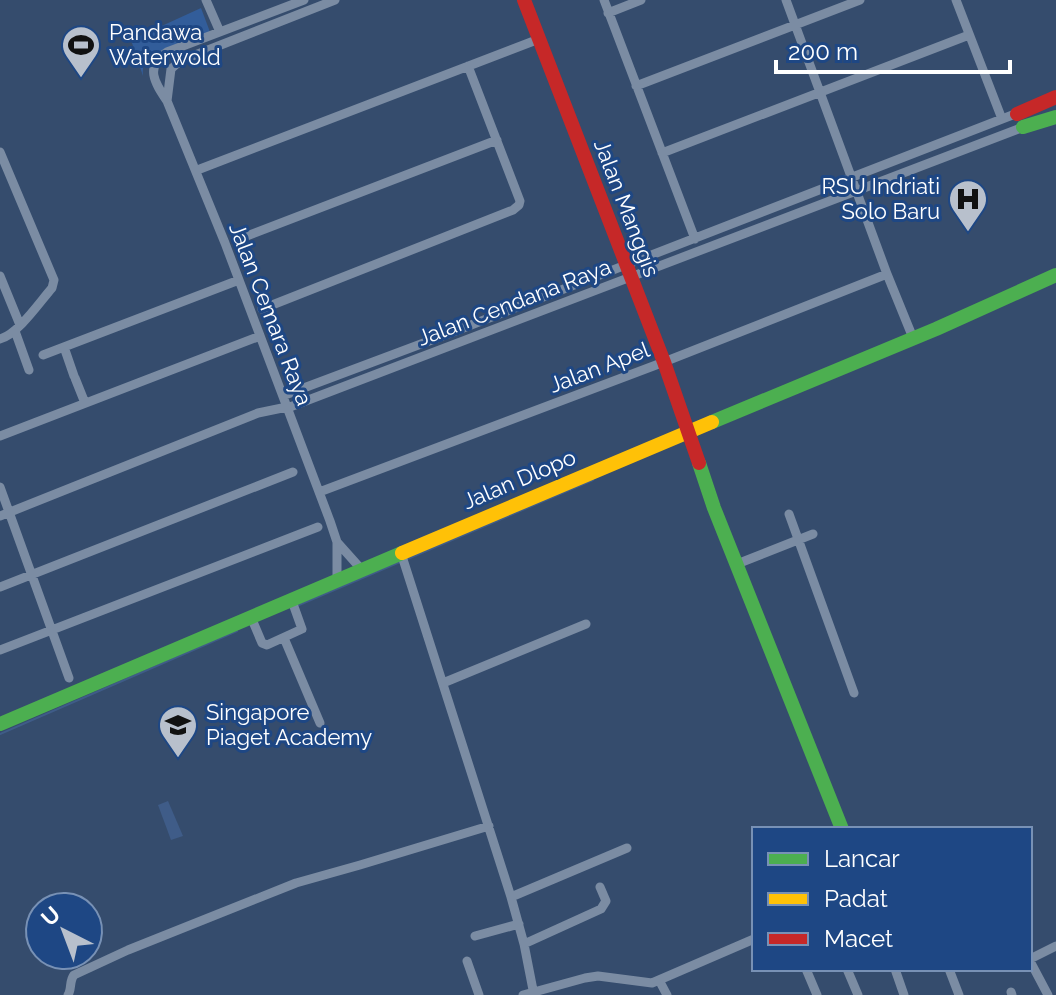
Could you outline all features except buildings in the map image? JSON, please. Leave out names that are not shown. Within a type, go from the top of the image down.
[{"type":"street","points":[[206,0],[215,34],[214,48]]},
{"type":"street","name":"Jalan Cemara Raya","points":[[304,0],[167,52],[158,58],[154,77],[167,101],[239,280],[337,542]]},
{"type":"street","points":[[167,101],[170,72],[180,61],[335,0]]},
{"type":"street","name":"Jalan Manggis","points":[[524,0],[664,362],[714,508],[841,827]]},
{"type":"street","points":[[604,0],[695,239]]},
{"type":"street","points":[[608,13],[641,0]]},
{"type":"street","points":[[786,0],[911,333]]},
{"type":"street","points":[[636,86],[860,0]]},
{"type":"street","points":[[956,0],[969,35],[1016,121]]},
{"type":"street","points":[[662,153],[969,35]]},
{"type":"street","points":[[200,169],[539,39]]},
{"type":"street","points":[[262,309],[517,208],[520,201],[468,66]]},
{"type":"street","points":[[1016,121],[1056,97]]},
{"type":"street","points":[[1016,121],[1056,117]]},
{"type":"street","name":"Jalan Cendana Raya","points":[[4,514],[258,413],[288,407],[457,343],[628,272],[695,239],[852,178],[1016,121]]},
{"type":"street","name":"Jalan Cendana Raya","points":[[258,413],[283,395],[453,332],[858,191],[1016,121]]},
{"type":"street","points":[[239,239],[497,140]]},
{"type":"street","points":[[0,152],[54,280],[52,288],[17,328],[6,338],[0,339]]},
{"type":"street","name":"Jalan Apel","points":[[322,491],[887,274]]},
{"type":"street","name":"Jalan Dlopo","points":[[0,724],[294,606],[362,570],[403,558],[687,432],[936,329],[1056,275]]},
{"type":"street","points":[[0,276],[29,370]]},
{"type":"street","points":[[43,355],[239,280]]},
{"type":"street","points":[[453,332],[457,343]]},
{"type":"street","points":[[0,436],[260,336]]},
{"type":"street","points":[[64,347],[85,403]]},
{"type":"street","points":[[0,587],[293,472]]},
{"type":"street","points":[[0,487],[4,514],[53,630],[69,678]]},
{"type":"street","points":[[789,514],[854,693]]},
{"type":"street","points":[[0,650],[318,527]]},
{"type":"street","points":[[737,564],[813,534]]},
{"type":"street","points":[[337,542],[362,570]]},
{"type":"street","points":[[337,542],[337,581]]},
{"type":"street","points":[[403,558],[511,897],[534,994]]},
{"type":"street","points":[[253,622],[264,645],[284,638],[302,629],[294,606]]},
{"type":"street","points":[[443,683],[586,624]]},
{"type":"street","points":[[284,638],[320,723]]},
{"type":"street","points":[[68,995],[72,978],[78,972],[128,950],[296,883],[489,826]]},
{"type":"street","points":[[511,897],[627,848]]},
{"type":"street","points":[[524,944],[601,909],[606,901],[600,887]]},
{"type":"street","points":[[475,936],[519,924]]},
{"type":"street","points":[[523,995],[598,976],[656,982],[752,940]]},
{"type":"street","points":[[1032,959],[1056,946]]},
{"type":"street","points":[[467,961],[479,995]]},
{"type":"street","points":[[1032,964],[1048,995]]},
{"type":"street","points":[[807,971],[817,995]]},
{"type":"street","points":[[848,971],[858,995]]},
{"type":"street","points":[[896,971],[904,995]]},
{"type":"street","points":[[950,971],[959,995]]},
{"type":"street","points":[[653,995],[656,982]]},
{"type":"street","points":[[656,982],[667,995]]},
{"type":"shaded area","points":[[201,8],[210,32],[153,54],[145,63],[143,76],[131,40]]},
{"type":"shaded area","points":[[168,801],[183,836],[171,840],[158,805]]},
{"type":"waterway","points":[[405,560],[593,480]]},
{"type":"waterway","points":[[299,605],[400,562]]},
{"type":"waterway","points":[[0,734],[237,631]]},
{"type":"traffic: fast","points":[[1023,127],[1056,117]]},
{"type":"traffic: fast","points":[[712,422],[936,329],[1056,275]]},
{"type":"traffic: fast","points":[[699,463],[714,508],[841,827]]},
{"type":"traffic: fast","points":[[0,724],[402,553]]},
{"type":"traffic: slow","points":[[402,553],[712,422]]},
{"type":"traffic: jam","points":[[524,0],[664,362],[699,463]]},
{"type":"traffic: jam","points":[[1017,114],[1056,97]]},
{"type":"place","name":"Pandawa Waterwold","points":[[81,79]]},
{"type":"place","name":"RSU Indriati Solo Baru","points":[[968,233]]},
{"type":"place","name":"Singapore Piaget Academy","points":[[178,759]]}]
